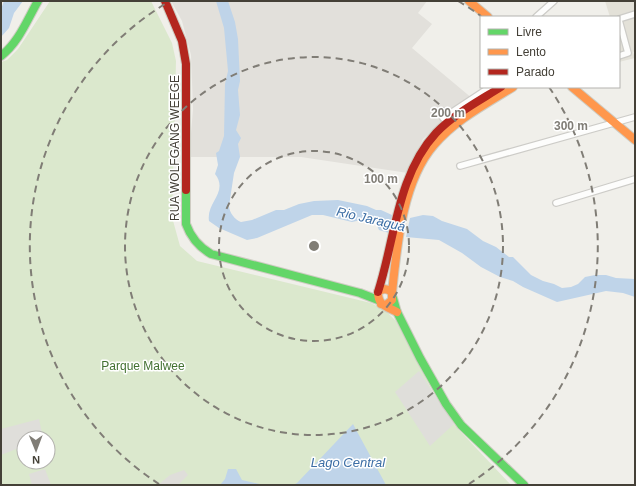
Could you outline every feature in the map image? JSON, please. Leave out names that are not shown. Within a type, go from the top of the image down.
[{"type":"main road","points":[[1,56],[6,53],[13,43],[38,1]]},
{"type":"main road","name":"RUA WOLFGANG WEEGE","points":[[165,1],[174,20],[185,52],[186,224],[193,240],[204,251],[211,254],[379,298],[397,312]]},
{"type":"main road","points":[[469,1],[487,16]]},
{"type":"main road","points":[[379,298],[385,275],[395,249],[403,211],[407,179],[418,157],[426,144],[455,116],[499,88]]},
{"type":"main road","points":[[403,211],[415,177],[428,153],[434,146],[456,125],[512,88]]},
{"type":"main road","points":[[573,88],[635,140]]},
{"type":"main road","points":[[395,249],[393,295],[397,312],[420,358],[461,425],[524,485]]},
{"type":"main road","points":[[379,298],[386,289],[393,295]]},
{"type":"main road","points":[[379,298],[389,304],[393,295]]},
{"type":"street","points":[[537,16],[554,1]]},
{"type":"street","points":[[620,19],[635,14]]},
{"type":"street","points":[[620,23],[628,53]]},
{"type":"street","points":[[620,56],[635,51]]},
{"type":"street","points":[[443,118],[488,88]]},
{"type":"street","points":[[460,166],[635,116]]},
{"type":"street","points":[[556,203],[635,179]]},
{"type":"shaded area","points":[[171,1],[427,1],[418,13],[432,24],[412,48],[473,99],[448,117],[423,139],[408,173],[301,157],[189,157],[193,109],[191,55],[182,21]]},
{"type":"shaded area","points":[[605,1],[635,1],[635,51],[633,52],[635,58],[620,62],[620,16],[610,16]]},
{"type":"shaded area","points":[[419,371],[454,424],[430,446],[395,392]]},
{"type":"shaded area","points":[[39,419],[41,430],[16,430],[16,449],[1,455],[1,429]]},
{"type":"shaded area","points":[[45,470],[51,485],[32,485],[29,474]]},
{"type":"shaded area","points":[[184,470],[188,475],[178,485],[158,485],[170,475]]},
{"type":"green space","name":"Parque Malwee","points":[[50,1],[151,1],[172,43],[176,61],[172,217],[180,246],[197,261],[371,303],[386,311],[396,321],[444,414],[511,485],[1,485],[1,62],[7,60],[18,49]]},
{"type":"water","points":[[4,1],[23,1],[14,13],[9,28],[1,37],[1,9]]},
{"type":"water","points":[[216,1],[228,1],[235,22],[238,39],[240,81],[238,90],[240,115],[236,130],[241,138],[238,144],[240,157],[234,173],[229,206],[233,216],[241,222],[252,220],[276,210],[284,210],[299,204],[314,201],[338,200],[367,206],[392,215],[389,233],[379,230],[375,221],[370,218],[352,222],[323,215],[312,215],[257,238],[247,240],[219,228],[209,221],[209,214],[220,186],[219,180],[215,174],[218,165],[216,153],[219,151],[224,136],[225,84],[228,71],[224,28]]},
{"type":"water","points":[[423,215],[433,216],[442,221],[467,229],[509,257],[513,257],[531,275],[543,281],[562,288],[571,287],[578,284],[585,277],[595,275],[635,279],[635,297],[623,293],[606,291],[557,302],[513,281],[500,277],[481,267],[462,253],[439,240],[406,237],[410,218]]},
{"type":"water","name":"Lago Central","points":[[353,424],[386,485],[293,485],[297,483]]},
{"type":"water","points":[[228,469],[236,469],[242,480],[264,485],[220,485],[225,479]]},
{"type":"traffic: fast","points":[[1,56],[18,37],[38,1]]},
{"type":"traffic: fast","points":[[186,190],[186,224],[190,234],[196,242],[211,254],[360,293],[378,300]]},
{"type":"traffic: fast","points":[[393,298],[397,312],[420,358],[446,404],[461,425],[524,485]]},
{"type":"traffic: slow","points":[[469,1],[487,16]]},
{"type":"traffic: slow","points":[[392,293],[396,255],[403,215],[408,196],[423,160],[434,145],[451,128],[471,113],[511,88]]},
{"type":"traffic: slow","points":[[573,88],[635,140]]},
{"type":"traffic: slow","points":[[381,304],[386,305],[392,300],[392,293],[387,289],[378,292],[379,300],[381,303],[383,305],[397,312]]},
{"type":"traffic: jam","points":[[165,1],[182,41],[186,64],[186,190]]},
{"type":"traffic: jam","points":[[378,292],[405,188],[413,168],[423,150],[443,126],[467,108],[499,88]]},
{"type":"water label","name":"Rio Jaraguá","points":[[371,219]]}]
